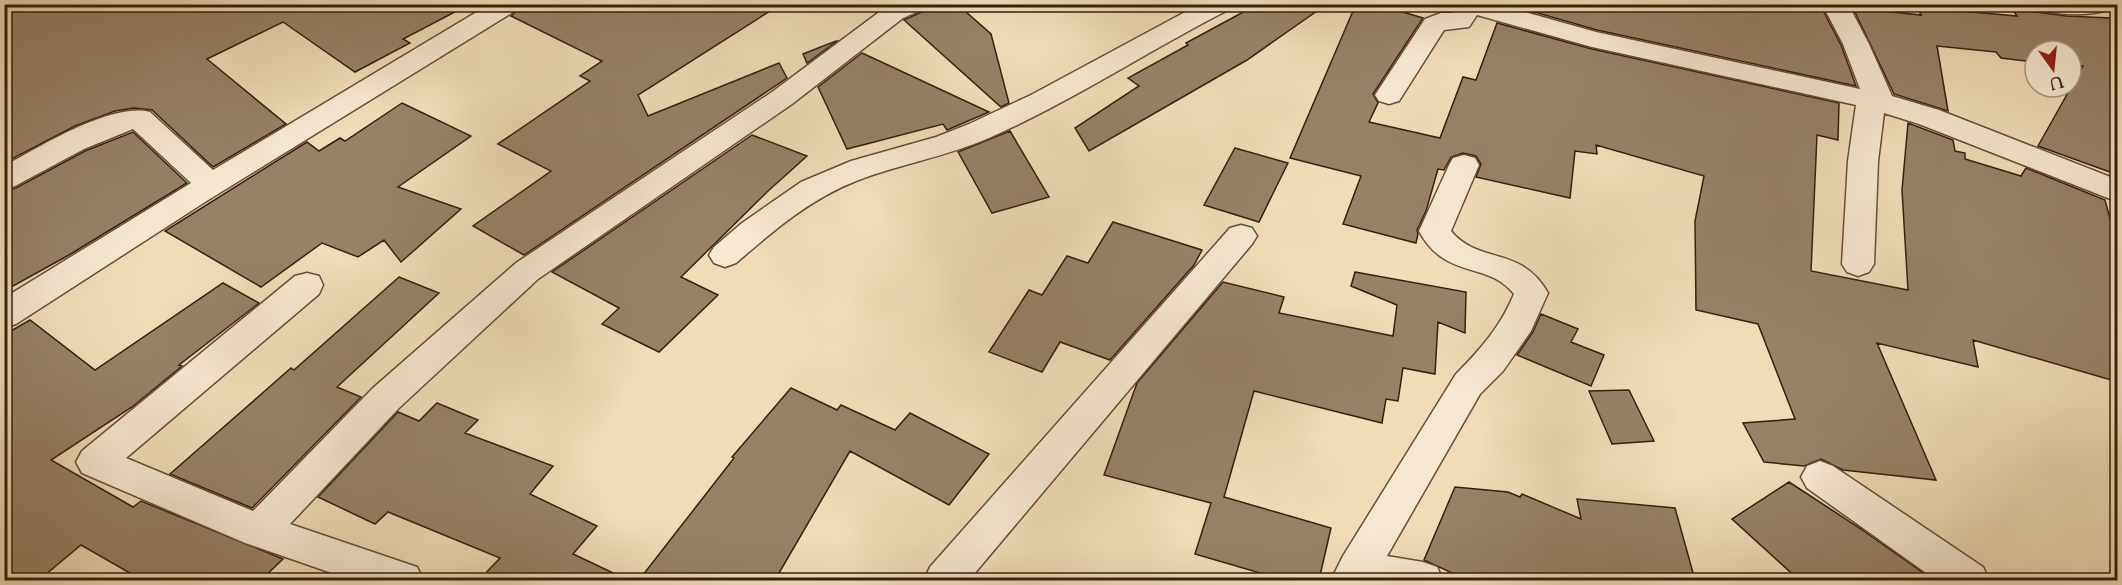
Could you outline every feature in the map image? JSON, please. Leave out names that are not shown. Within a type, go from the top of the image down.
[{"type":"street","points":[[4,315],[211,185],[509,4]]},
{"type":"street","points":[[725,255],[771,216],[804,193],[845,174],[939,147],[980,131],[1221,4]]},
{"type":"street","points":[[1835,4],[1856,44],[1875,101],[1863,161],[1858,264]]},
{"type":"street","points":[[2049,5],[2073,7],[2103,4]]},
{"type":"street","points":[[1389,95],[1434,25],[1441,21],[1460,21],[1468,5],[1592,39],[1875,101],[1929,117],[2118,192]]},
{"type":"street","points":[[259,531],[386,398],[527,271],[710,145],[783,98],[895,7]]},
{"type":"street","points":[[4,178],[108,126],[135,117],[140,119],[211,185]]},
{"type":"street","points":[[1423,580],[1354,575],[1468,384],[1491,361],[1519,322],[1531,293],[1529,287],[1510,273],[1456,252],[1443,244],[1435,231],[1464,165]]},
{"type":"street","points":[[944,580],[1241,236]]},
{"type":"street","points":[[307,285],[95,462],[259,531],[403,580]]},
{"type":"street","points":[[1820,477],[1969,580]]},
{"type":"building","points":[[4,4],[470,4],[403,39],[410,43],[355,72],[283,22],[207,59],[286,124],[213,167],[152,110],[134,108],[115,111],[75,126],[4,163]]},
{"type":"building","points":[[524,4],[781,4],[638,95],[648,116],[779,63],[787,78],[524,255],[473,226],[551,171],[498,144],[590,81],[580,76],[602,61],[511,16]]},
{"type":"building","points":[[929,4],[957,4],[991,34],[1009,103],[1001,107],[904,20],[924,11]]},
{"type":"building","points":[[1258,4],[1327,4],[1247,60],[1089,151],[1075,128],[1139,86],[1128,78]]},
{"type":"building","points":[[1356,4],[1376,4],[1423,18],[1373,94],[1378,103],[1369,122],[1440,138],[1463,77],[1476,80],[1497,23],[1592,49],[1839,103],[1838,140],[1817,135],[1811,271],[1908,290],[1902,190],[1908,123],[1953,140],[1955,151],[1965,153],[1965,159],[2021,176],[2026,168],[2105,200],[2118,248],[2118,382],[1973,340],[1978,367],[1877,343],[1936,480],[1843,470],[1821,459],[1804,466],[1764,462],[1743,423],[1795,419],[1758,324],[1696,310],[1695,221],[1704,176],[1596,145],[1597,154],[1575,151],[1570,198],[1476,177],[1481,164],[1476,156],[1463,153],[1451,157],[1444,170],[1438,169],[1426,211],[1417,230],[1416,243],[1343,224],[1361,176],[1290,158]]},
{"type":"building","points":[[1507,4],[1820,5],[1841,45],[1856,86],[1597,30]]},
{"type":"building","points":[[2118,6],[2118,175],[2038,146],[2064,99],[2083,99],[2083,39],[2023,39],[2023,61],[2001,58],[1996,52],[1937,46],[1948,111],[1894,94],[1853,8],[1921,15],[1917,7],[2017,16],[2012,9],[2066,16],[2111,18]]},
{"type":"building","points":[[837,41],[807,63],[803,54]]},
{"type":"building","points":[[862,53],[989,112],[947,130],[943,124],[847,149],[818,87]]},
{"type":"building","points":[[402,103],[471,136],[398,187],[461,209],[401,262],[384,240],[358,257],[322,243],[261,287],[165,231],[307,142],[319,151],[340,138],[345,141]]},
{"type":"building","points":[[1010,131],[1049,197],[992,213],[958,152]]},
{"type":"building","points":[[133,132],[187,183],[69,255],[4,291],[4,191],[16,188],[85,151]]},
{"type":"building","points":[[752,135],[807,156],[681,277],[718,295],[659,352],[602,324],[619,308],[552,272]]},
{"type":"building","points":[[1235,148],[1288,163],[1259,222],[1204,205]]},
{"type":"building","points":[[1113,222],[1202,250],[1194,265],[1110,360],[1060,342],[1042,372],[989,352],[1029,290],[1042,295],[1067,256],[1088,263]]},
{"type":"building","points":[[1355,272],[1466,292],[1465,333],[1438,322],[1435,374],[1403,368],[1398,401],[1386,399],[1382,423],[1254,391],[1224,497],[1331,528],[1319,580],[1284,580],[1195,554],[1211,503],[1104,475],[1137,383],[1223,282],[1284,297],[1279,313],[1393,336],[1397,305],[1351,286]]},
{"type":"building","points":[[399,277],[439,293],[337,387],[361,397],[252,508],[170,474],[291,368],[294,370]]},
{"type":"building","points":[[223,283],[259,303],[179,365],[182,366],[132,407],[51,460],[133,507],[141,501],[283,559],[261,580],[142,580],[81,545],[39,580],[4,580],[4,335],[30,320],[95,370]]},
{"type":"building","points":[[1541,314],[1578,329],[1571,342],[1604,355],[1591,386],[1517,355],[1533,332]]},
{"type":"building","points":[[791,388],[837,410],[841,405],[895,430],[910,413],[989,454],[949,505],[850,451],[775,580],[639,580],[734,458],[732,457]]},
{"type":"building","points":[[1629,390],[1654,441],[1612,444],[1589,391]]},
{"type":"building","points":[[437,403],[478,420],[465,433],[553,466],[530,494],[597,526],[573,554],[628,580],[479,580],[500,558],[388,512],[375,524],[318,497],[398,412],[419,421]]},
{"type":"building","points":[[1789,482],[1933,580],[1799,580],[1732,519]]},
{"type":"building","points":[[1455,487],[1508,492],[1520,497],[1522,494],[1581,519],[1577,499],[1675,508],[1695,580],[1467,580],[1424,560]]}]
